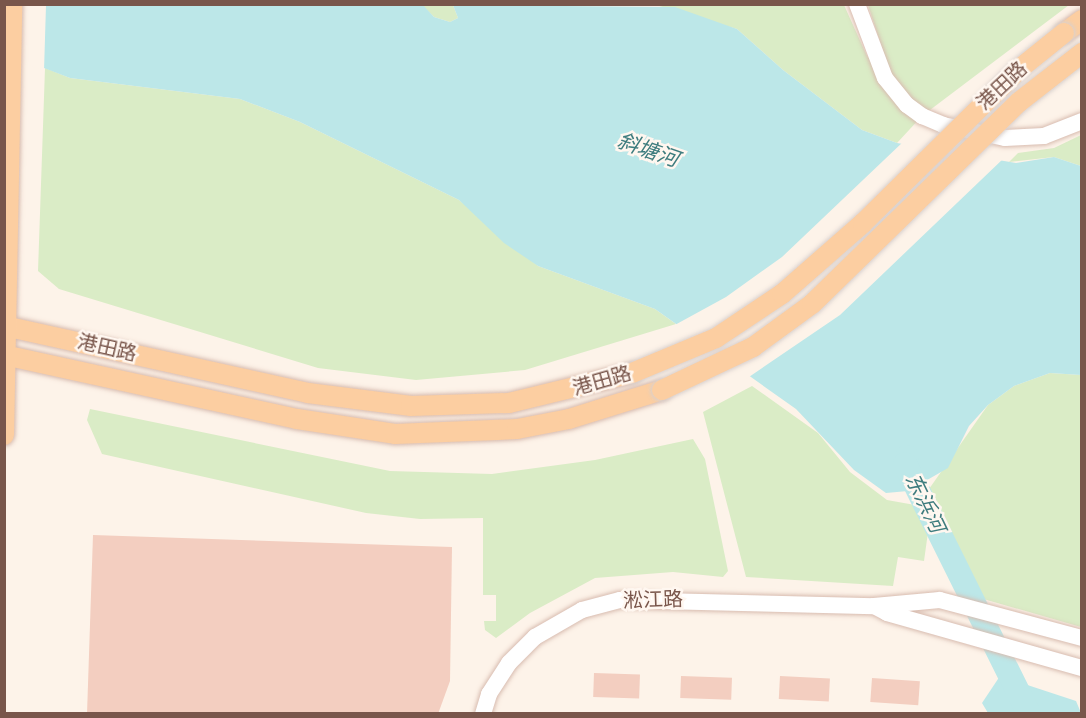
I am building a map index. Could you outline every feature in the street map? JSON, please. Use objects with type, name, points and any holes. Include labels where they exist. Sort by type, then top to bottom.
[{"type":"main road","points":[[4,435],[12,4]]},
{"type":"main road","name":"港田路","points":[[5,326],[308,393],[411,406],[509,403],[632,373],[716,338],[782,294],[863,223],[1018,70],[1082,20]]},
{"type":"main road","name":"港田路","points":[[5,355],[297,419],[395,434],[517,429],[569,419],[662,390],[753,347],[812,304],[1019,102],[1082,53]]},
{"type":"street","points":[[857,4],[885,78],[907,105],[922,116],[944,125],[1005,138],[1044,136],[1082,121]]},
{"type":"street","name":"淞江路","points":[[483,714],[489,694],[509,663],[536,637],[565,618],[599,604],[646,598],[874,606],[922,599],[956,603],[994,612],[1082,638]]},
{"type":"street","name":"淞江路","points":[[874,606],[887,613],[972,635],[1082,668]]},
{"type":"street","points":[[1019,650],[1034,624]]},
{"type":"green space","points":[[422,5],[453,5],[458,18],[450,22],[434,17]]},
{"type":"green space","points":[[656,5],[844,5],[867,56],[912,105],[893,81],[868,5],[1069,5],[922,116],[897,143],[862,130],[783,70],[737,29]]},
{"type":"green space","points":[[45,68],[70,78],[240,99],[300,122],[459,200],[538,266],[655,309],[676,324],[525,370],[416,380],[318,368],[59,289],[38,271]]},
{"type":"green space","points":[[1081,135],[1081,166],[1054,157],[1009,162],[1018,153],[1054,148]]},
{"type":"green space","points":[[1050,373],[1081,375],[1081,627],[980,598],[929,489],[988,405],[1014,386]]},
{"type":"green space","points":[[752,386],[818,433],[850,472],[887,500],[915,505],[929,525],[924,561],[898,557],[893,586],[746,577],[703,412]]},
{"type":"green space","points":[[90,409],[390,471],[492,474],[595,460],[693,439],[705,459],[728,571],[723,577],[673,572],[595,578],[530,613],[496,638],[485,630],[484,621],[496,621],[496,595],[483,595],[483,518],[420,519],[366,513],[102,454],[87,420]]},
{"type":"water","name":"斜塘河","points":[[422,4],[434,17],[450,22],[458,18],[453,5],[675,7],[737,29],[783,70],[862,130],[897,143],[1016,163],[1054,157],[1081,166],[1081,375],[1050,373],[1014,386],[988,405],[969,426],[948,468],[908,491],[886,493],[854,470],[796,409],[655,309],[538,266],[504,243],[459,200],[300,122],[240,99],[70,78],[5,53],[4,5]]},
{"type":"water","points":[[1000,676],[1076,701],[1081,713],[988,713],[982,703]]},
{"type":"pier","points":[[5,5],[46,5],[44,71],[4,56]]},
{"type":"pier","points":[[904,141],[1004,158],[840,315],[746,379],[673,326],[726,297],[782,257]]},
{"type":"building","points":[[93,535],[452,547],[450,681],[438,714],[87,714]]},
{"type":"building","points":[[594,673],[640,675],[639,699],[593,697]]},
{"type":"building","points":[[681,676],[732,678],[731,700],[680,698]]},
{"type":"building","points":[[780,676],[830,679],[829,702],[779,699]]},
{"type":"building","points":[[872,678],[920,681],[918,705],[870,702]]},
{"type":"waterway","name":"东浜河","points":[[907,457],[905,464],[1029,714]]}]
